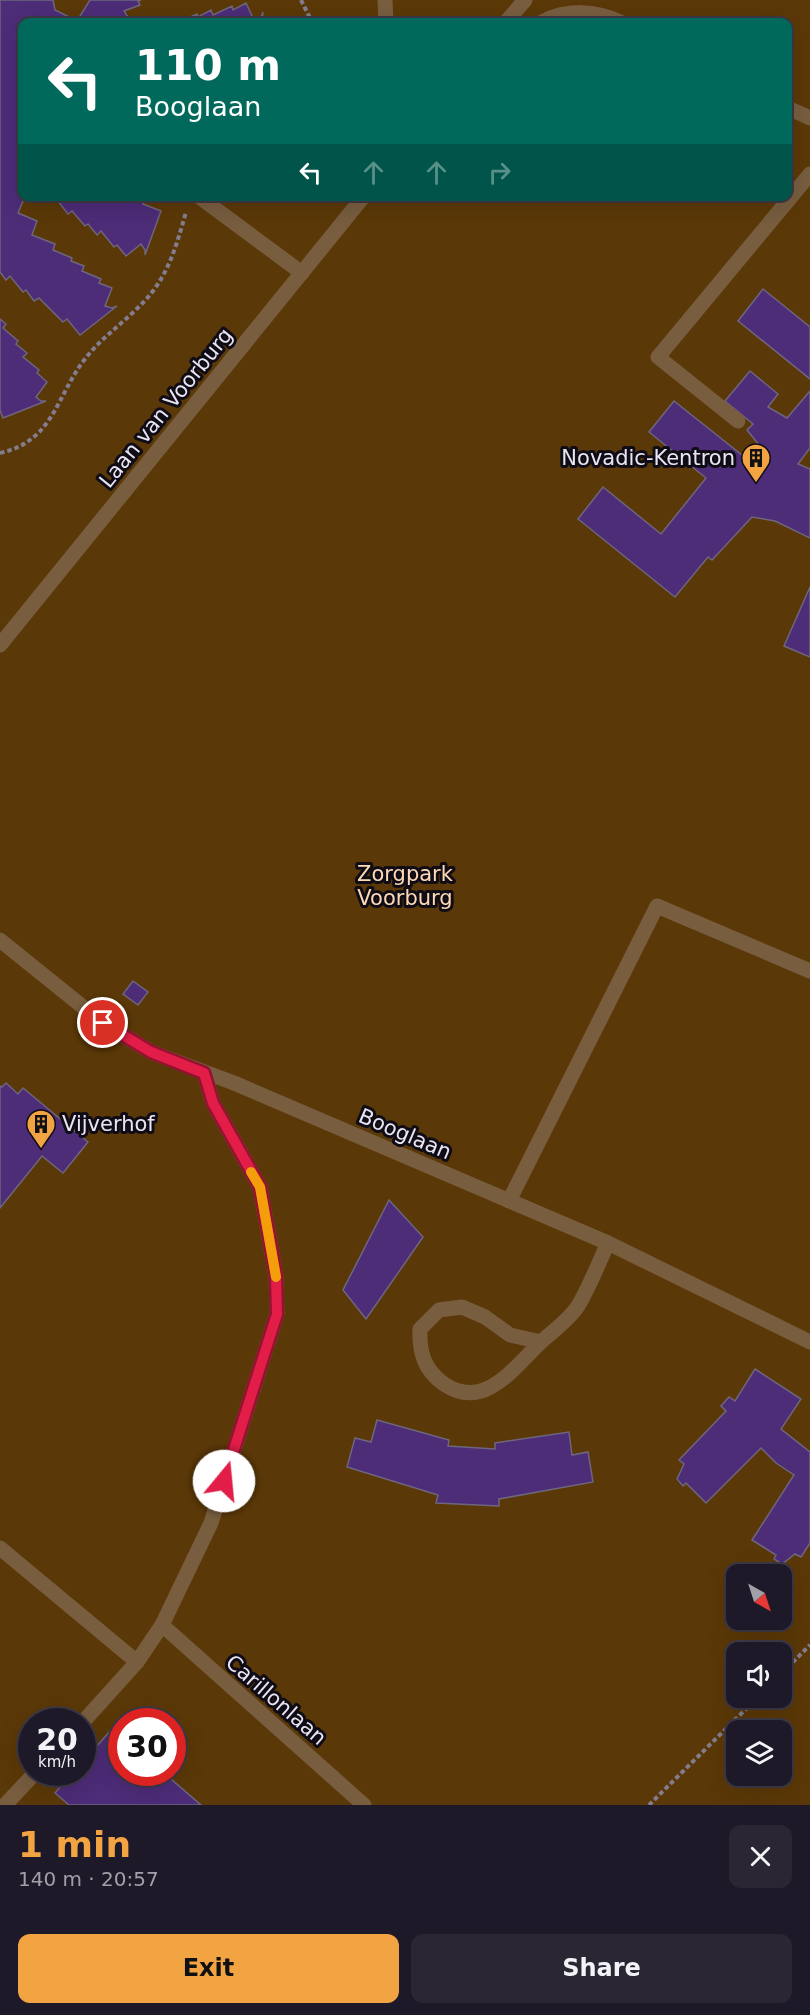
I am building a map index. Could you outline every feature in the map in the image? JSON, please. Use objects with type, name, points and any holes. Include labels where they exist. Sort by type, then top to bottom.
[{"type":"street","points":[[385,0],[386,18]]},
{"type":"street","points":[[509,18],[525,0]]},
{"type":"street","points":[[549,18],[576,13],[603,14],[612,18]]},
{"type":"street","points":[[792,110],[810,118]]},
{"type":"street","points":[[792,196],[810,174]]},
{"type":"street","points":[[193,201],[302,273]]},
{"type":"street","name":"Laan van Voorburg","points":[[0,645],[360,201]]},
{"type":"street","points":[[738,422],[658,357],[788,201]]},
{"type":"street","points":[[509,1201],[657,906],[810,971]]},
{"type":"street","name":"Booglaan","points":[[0,940],[103,1023],[151,1052],[234,1083],[608,1243],[810,1342]]},
{"type":"street","points":[[96,1708],[137,1662],[162,1624],[211,1523],[277,1314],[276,1276],[260,1187],[213,1103],[204,1073]]},
{"type":"street","points":[[540,1342],[510,1335],[485,1317],[462,1308],[439,1310],[420,1329],[419,1349],[429,1372],[456,1392],[468,1394],[498,1382],[518,1368],[540,1342],[577,1307],[608,1243]]},
{"type":"street","points":[[0,1548],[137,1662]]},
{"type":"street","name":"Carillonlaan","points":[[162,1624],[363,1805]]},
{"type":"street","points":[[5,1805],[23,1786]]},
{"type":"path","points":[[301,0],[310,18]]},
{"type":"path","points":[[0,453],[33,440],[60,405],[86,357],[152,292],[173,255],[193,201]]},
{"type":"path","points":[[792,1663],[810,1645]]},
{"type":"path","points":[[649,1805],[747,1708]]},
{"type":"green space","name":"Zorgpark Voorburg","points":[[0,0],[810,0],[810,1805],[0,1805]]},
{"type":"building","points":[[0,0],[53,0],[55,10],[71,18],[18,18],[18,201],[23,201],[18,213],[37,221],[32,235],[55,244],[53,250],[72,258],[71,261],[84,266],[82,271],[101,279],[99,283],[112,288],[105,306],[112,308],[117,306],[80,335],[67,319],[63,322],[39,298],[34,301],[26,290],[23,292],[10,276],[6,280],[0,272]]},
{"type":"building","points":[[90,0],[141,0],[138,1],[140,5],[124,11],[128,18],[79,18]]},
{"type":"building","points":[[246,3],[253,18],[188,18],[197,14],[198,17],[211,10],[213,15],[232,6],[233,10]]},
{"type":"building","points":[[58,201],[144,201],[143,204],[161,211],[145,255],[141,244],[126,256],[117,245],[114,247],[101,231],[97,235],[88,224],[85,226],[72,211],[68,214]]},
{"type":"building","points":[[763,289],[810,327],[810,379],[738,321]]},
{"type":"building","points":[[0,319],[6,324],[3,328],[18,341],[16,344],[27,353],[23,357],[39,370],[37,373],[47,382],[36,397],[41,401],[46,401],[3,418],[0,410]]},
{"type":"building","name":"Novadic-Kentron","points":[[750,371],[778,394],[768,407],[787,418],[810,391],[810,448],[798,464],[810,469],[810,538],[775,521],[752,517],[712,560],[708,557],[675,597],[578,519],[603,487],[661,534],[706,478],[649,432],[674,401],[752,463],[763,450],[747,430],[753,424],[725,401]]},
{"type":"building","points":[[810,587],[810,657],[784,646]]},
{"type":"building","points":[[133,981],[148,992],[138,1005],[123,994]]},
{"type":"building","name":"Vijverhof","points":[[6,1083],[18,1094],[23,1088],[88,1142],[63,1173],[42,1156],[0,1208],[0,1086]]},
{"type":"building","points":[[389,1200],[423,1237],[366,1319],[343,1290]]},
{"type":"building","points":[[755,1369],[801,1399],[781,1429],[810,1452],[810,1543],[801,1557],[795,1554],[782,1564],[774,1559],[776,1555],[752,1540],[794,1475],[776,1463],[761,1448],[706,1503],[686,1483],[683,1486],[677,1479],[684,1464],[679,1460],[726,1411],[721,1406],[729,1397],[735,1401]]},
{"type":"building","points":[[377,1420],[449,1440],[448,1446],[495,1449],[495,1443],[569,1432],[572,1455],[588,1452],[593,1482],[499,1499],[499,1506],[436,1503],[438,1495],[347,1467],[355,1438],[371,1442]]},
{"type":"building","points":[[108,1733],[108,1786],[179,1786],[201,1805],[69,1805],[55,1793],[61,1786],[96,1786],[96,1747]]},
{"type":"slow traffic","points":[[251,1172],[260,1187],[276,1277]]},
{"type":"place","name":"Novadic-Kentron","points":[[756,484]]},
{"type":"place","name":"Vijverhof","points":[[41,1150]]},
{"type":"route","points":[[103,1023],[151,1052],[204,1073],[213,1103],[260,1187],[276,1276],[277,1314],[224,1481]]}]
